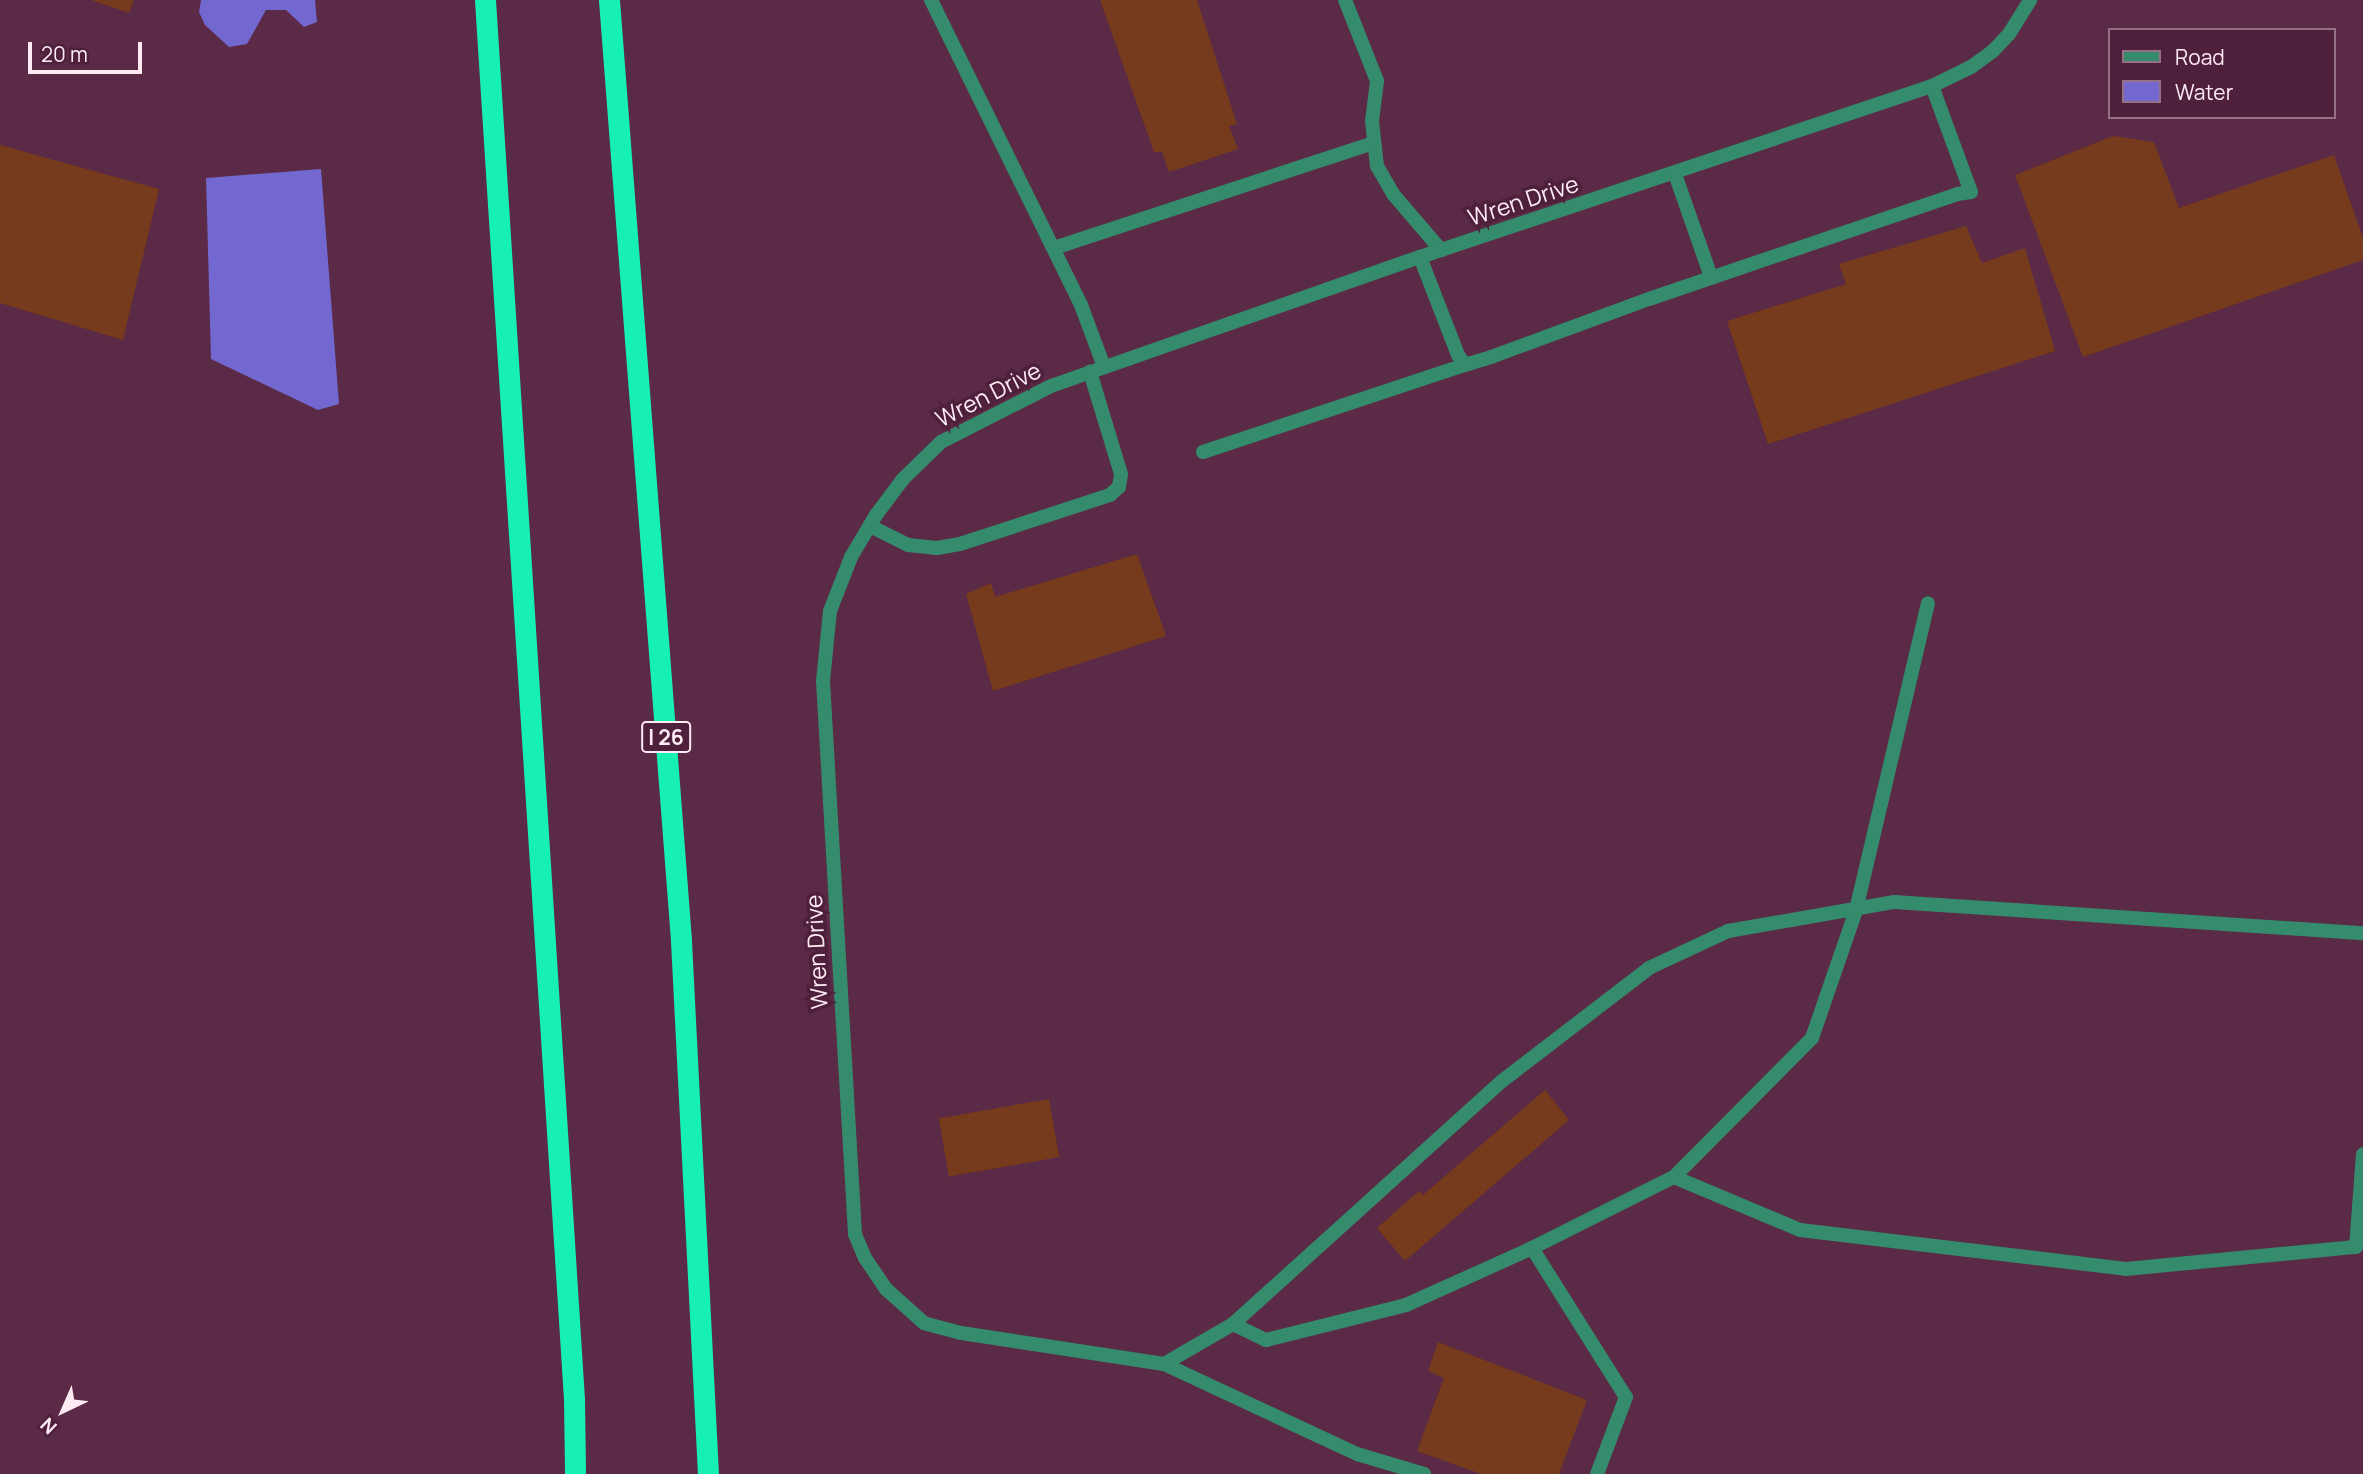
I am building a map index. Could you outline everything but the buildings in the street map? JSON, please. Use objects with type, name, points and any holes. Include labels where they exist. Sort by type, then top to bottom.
[{"type":"highway","points":[[485,0],[571,1344],[575,1474]]},
{"type":"highway","name":"I 26","points":[[609,0],[681,941],[708,1474]]},
{"type":"street","points":[[931,0],[1081,305],[1104,367]]},
{"type":"street","points":[[1345,0],[1377,81],[1373,143],[1377,166],[1393,194],[1441,250]]},
{"type":"street","name":"Wren Drive","points":[[1424,1474],[1357,1454],[1164,1364],[961,1333],[924,1323],[886,1289],[865,1258],[855,1234],[822,681],[830,611],[851,557],[903,479],[941,442],[990,414],[1051,386],[1104,367],[1420,257],[1932,86],[1970,67],[1993,51],[2016,23],[2030,0]]},
{"type":"street","points":[[1203,452],[1465,365],[1711,277],[1971,192],[1932,86]]},
{"type":"street","points":[[1054,248],[1373,143]]},
{"type":"street","points":[[1675,174],[1711,277]]},
{"type":"street","points":[[1420,257],[1453,345],[1465,365]]},
{"type":"street","points":[[870,526],[908,545],[937,548],[960,544],[1110,495],[1119,487],[1121,474],[1090,372]]},
{"type":"street","points":[[1233,1324],[1266,1339],[1406,1305],[1532,1248],[1674,1177],[1812,1038],[1856,910],[1928,603]]},
{"type":"street","points":[[1164,1364],[1233,1324],[1502,1081],[1649,968],[1728,931],[1894,902],[2363,933]]},
{"type":"street","points":[[1674,1177],[1800,1230],[2126,1269],[2356,1247],[2363,1154]]},
{"type":"street","points":[[1532,1248],[1626,1396],[1597,1474]]},
{"type":"water","points":[[201,0],[315,0],[317,22],[304,27],[286,10],[266,10],[247,44],[229,47],[205,25],[199,12]]},
{"type":"water","points":[[321,169],[339,404],[318,410],[211,359],[206,178]]}]
